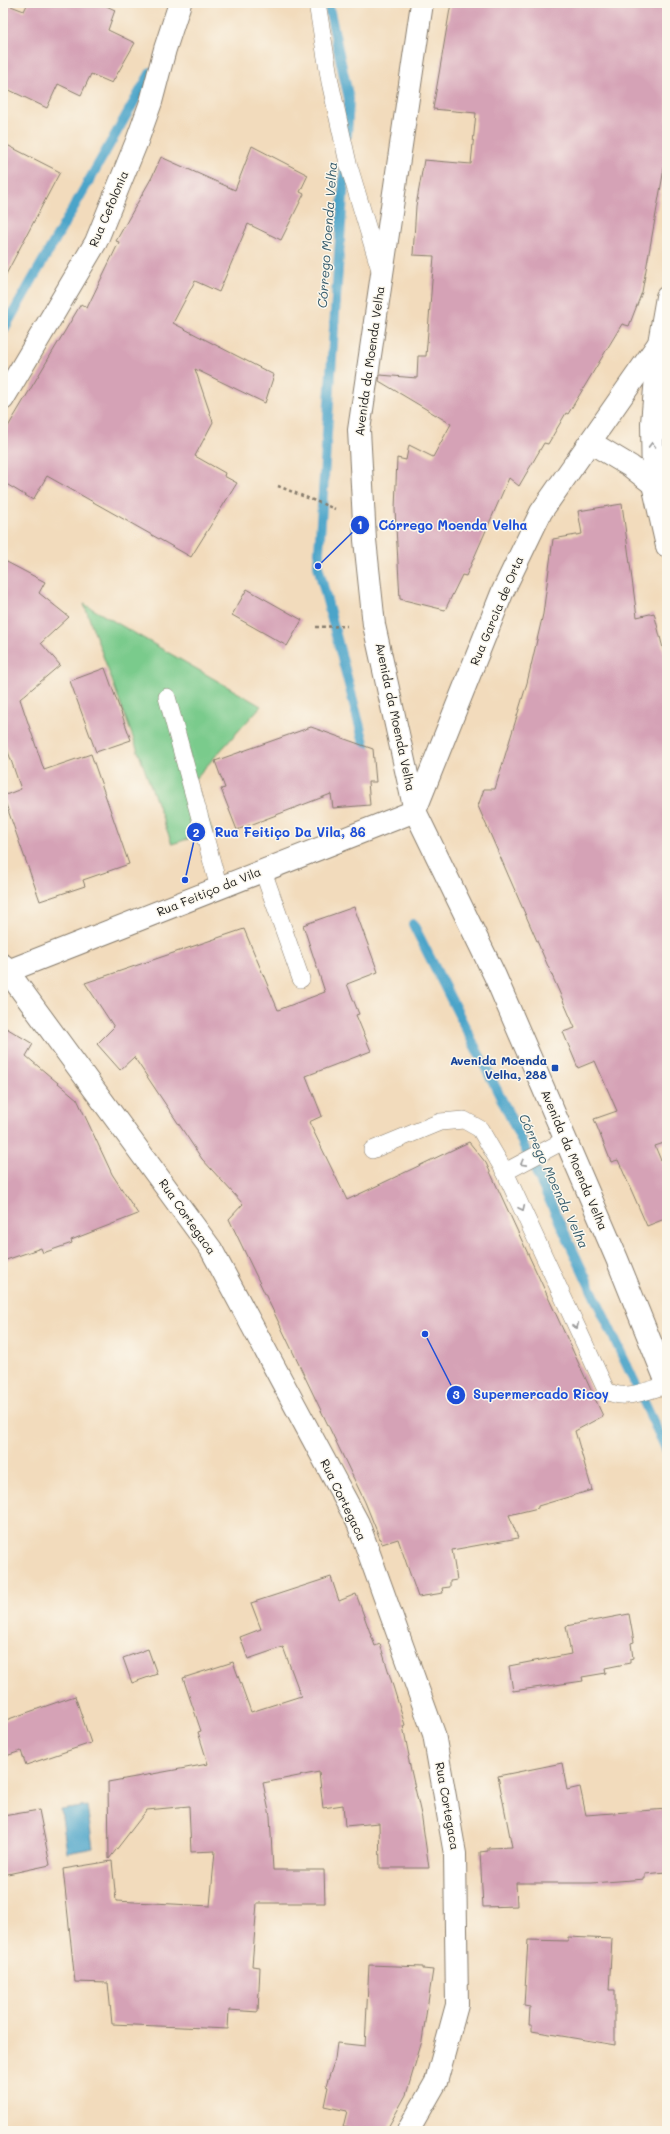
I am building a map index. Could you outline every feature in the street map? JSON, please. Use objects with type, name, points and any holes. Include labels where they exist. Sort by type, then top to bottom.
[{"type":"street","name":"Rua Cefolonia","points":[[3,399],[96,242],[140,135],[180,3]]},
{"type":"street","name":"Avenida da Moenda Velha","points":[[422,3],[359,430],[363,520],[374,625],[415,811],[495,976],[566,1140],[667,1384]]},
{"type":"street","name":"Rua Garcia de Orta","points":[[415,811],[502,593],[541,512],[658,343],[667,297]]},
{"type":"street","points":[[658,343],[652,423],[653,484],[667,546]]},
{"type":"street","points":[[590,442],[630,466],[653,484]]},
{"type":"street","name":"Rua Feitiço da Vila","points":[[5,969],[219,888],[415,811]]},
{"type":"street","name":"Rua Cortegaca","points":[[5,969],[211,1249],[358,1523],[434,1734],[455,1854],[457,2005],[436,2082],[408,2131]]},
{"type":"lane","points":[[317,3],[330,82],[348,163],[382,276]]},
{"type":"lane","points":[[167,697],[219,888]]},
{"type":"lane","points":[[263,871],[301,979]]},
{"type":"lane","points":[[372,1150],[440,1122],[464,1120],[480,1129],[505,1172],[606,1390],[612,1395],[622,1396],[667,1384]]},
{"type":"lane","points":[[505,1172],[566,1140]]},
{"type":"path","points":[[278,486],[343,512]]},
{"type":"path","points":[[316,627],[354,626]]},
{"type":"green space","points":[[84,604],[261,706],[193,781],[213,833],[192,840],[191,838],[172,844]]},
{"type":"water","points":[[87,1806],[93,1848],[67,1853],[61,1810]]},
{"type":"building","points":[[3,3],[24,11],[28,3],[100,3],[115,10],[108,30],[135,43],[112,83],[91,74],[81,95],[58,84],[47,108],[3,87]]},
{"type":"building","points":[[451,3],[667,3],[667,152],[642,292],[629,326],[622,324],[568,414],[566,413],[548,444],[544,443],[519,486],[509,478],[466,576],[462,575],[445,610],[400,599],[395,509],[397,458],[406,460],[409,445],[433,457],[451,424],[379,381],[380,375],[417,378],[418,356],[426,356],[434,256],[413,255],[416,206],[424,160],[471,164],[476,113],[433,109]]},
{"type":"building","points":[[3,143],[60,172],[3,280]]},
{"type":"building","points":[[252,146],[308,175],[300,192],[304,194],[281,240],[248,224],[219,292],[195,281],[173,323],[274,375],[265,403],[195,369],[213,422],[195,456],[225,473],[224,476],[237,483],[191,557],[47,476],[33,500],[3,482],[3,435],[81,304],[87,308],[119,242],[116,241],[152,177],[161,157],[235,190]]},
{"type":"building","points":[[622,504],[637,617],[654,613],[667,664],[667,1142],[655,1146],[667,1175],[667,1218],[647,1226],[618,1160],[611,1162],[594,1119],[617,1111],[595,1061],[578,1068],[563,1032],[575,1028],[478,806],[484,789],[495,789],[527,683],[543,614],[553,539],[582,534],[578,511]]},
{"type":"building","points":[[3,560],[45,582],[39,593],[69,617],[41,643],[60,665],[20,699],[44,770],[91,754],[129,864],[83,880],[85,886],[40,901],[3,796],[21,789],[3,737]]},
{"type":"building","points":[[247,589],[302,620],[287,646],[232,615]]},
{"type":"building","points":[[105,668],[131,740],[96,752],[70,681]]},
{"type":"building","points":[[311,727],[373,749],[376,782],[368,782],[370,805],[333,808],[331,794],[237,830],[221,789],[225,788],[215,761]]},
{"type":"building","points":[[354,907],[378,972],[347,984],[359,1014],[356,1015],[371,1051],[306,1076],[322,1116],[309,1122],[347,1200],[469,1142],[486,1163],[603,1416],[575,1431],[592,1490],[538,1506],[538,1508],[509,1515],[518,1538],[452,1550],[457,1580],[450,1581],[450,1587],[442,1588],[443,1593],[418,1597],[398,1539],[382,1544],[365,1502],[229,1219],[243,1204],[202,1159],[134,1057],[120,1070],[97,1044],[114,1027],[85,983],[244,929],[278,1010],[325,992],[303,925]]},
{"type":"building","points":[[3,1026],[33,1044],[26,1056],[77,1099],[112,1174],[138,1214],[71,1240],[72,1243],[43,1253],[41,1248],[3,1261]]},
{"type":"building","points":[[331,1577],[339,1601],[356,1594],[375,1646],[380,1644],[405,1725],[403,1726],[408,1757],[422,1819],[429,1868],[380,1868],[379,1823],[345,1826],[343,1805],[323,1808],[319,1772],[263,1783],[270,1816],[273,1870],[324,1870],[325,1903],[257,1903],[252,1966],[260,1967],[258,2012],[229,2010],[228,2029],[112,2024],[108,1983],[75,1982],[63,1869],[112,1861],[116,1901],[210,1906],[215,1851],[191,1852],[189,1806],[147,1810],[109,1859],[108,1782],[208,1764],[198,1732],[201,1731],[183,1678],[233,1662],[251,1712],[301,1696],[283,1647],[248,1659],[240,1637],[261,1629],[251,1603]]},
{"type":"building","points":[[629,1614],[634,1642],[631,1643],[633,1658],[630,1659],[630,1663],[605,1668],[606,1673],[582,1677],[583,1681],[513,1691],[509,1666],[571,1654],[566,1626]]},
{"type":"building","points":[[148,1649],[157,1674],[132,1683],[123,1658]]},
{"type":"building","points":[[75,1696],[91,1743],[26,1765],[21,1751],[3,1757],[3,1721]]},
{"type":"building","points":[[562,1763],[567,1790],[580,1787],[586,1815],[667,1809],[667,1872],[645,1874],[645,1879],[592,1883],[516,1883],[517,1906],[483,1907],[480,1852],[488,1851],[488,1848],[512,1847],[498,1776]]},
{"type":"building","points":[[39,1810],[50,1865],[3,1875],[3,1816]]},
{"type":"building","points":[[568,1937],[612,1939],[609,1990],[615,1990],[615,2045],[532,2031],[532,2025],[529,2025],[530,2007],[524,2006],[528,1940],[568,1941]]},
{"type":"building","points":[[369,1965],[423,1967],[423,1969],[433,1970],[422,2041],[406,2095],[386,2131],[368,2131],[343,2127],[347,2111],[324,2106],[328,2087],[326,2086],[335,2059],[337,2043],[365,2046]]},
{"type":"waterway","name":"Córrego Moenda Velha","points":[[328,3],[349,99],[347,135]]},
{"type":"waterway","name":"Córrego Moenda Velha","points":[[3,331],[151,72]]},
{"type":"waterway","name":"Córrego Moenda Velha","points":[[345,165],[318,566],[368,758]]},
{"type":"waterway","name":"Córrego Moenda Velha","points":[[413,924],[507,1110],[667,1451]]},
{"type":"place","name":"Córrego Moenda Velha","points":[[318,566]]},
{"type":"place","name":"Rua Feitiço Da Vila, 86","points":[[185,880]]},
{"type":"place","name":"Avenida Moenda Velha, 288","points":[[555,1068]]},
{"type":"place","name":"Supermercado Ricoy","points":[[425,1334]]}]
